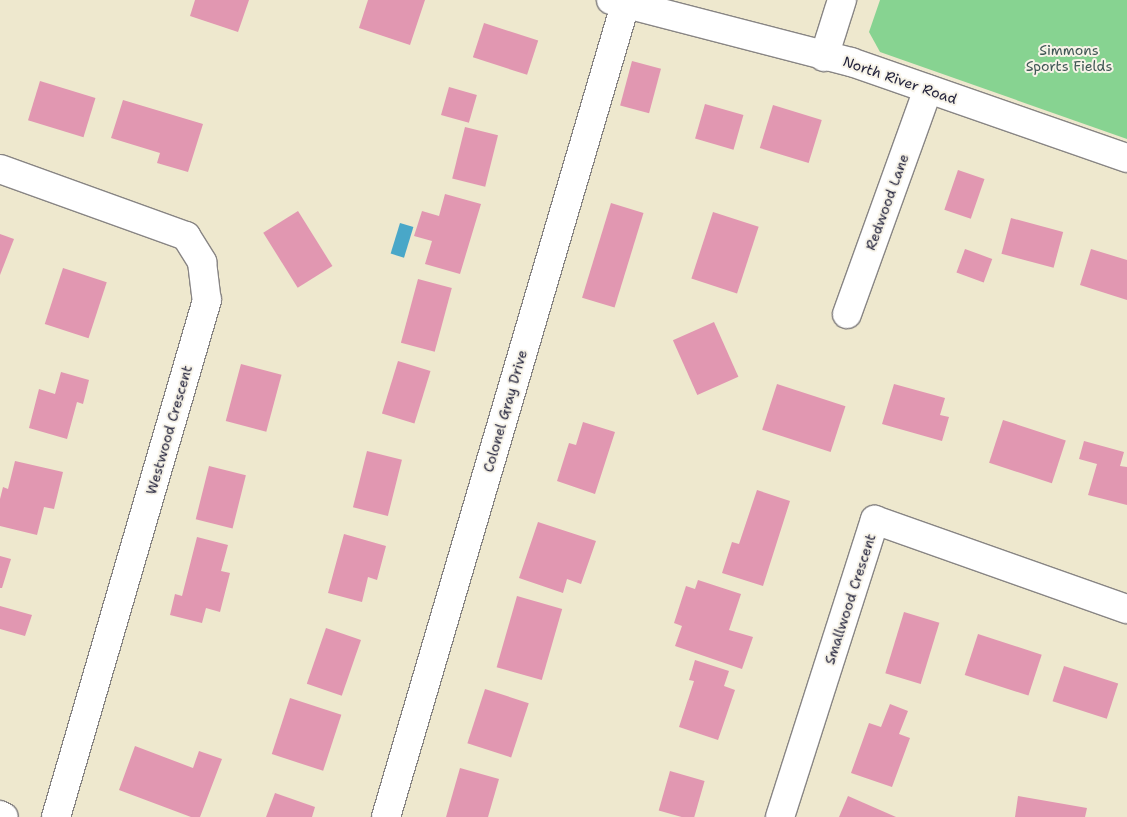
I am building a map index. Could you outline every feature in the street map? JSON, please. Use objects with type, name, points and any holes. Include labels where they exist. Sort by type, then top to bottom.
[{"type":"street","points":[[824,57],[842,0]]},
{"type":"street","name":"North River Road","points":[[618,3],[824,57],[851,62],[1127,158]]},
{"type":"street","name":"Colonel Gray Drive","points":[[386,817],[618,3]]},
{"type":"street","name":"Redwood Lane","points":[[847,314],[928,89]]},
{"type":"street","name":"Westwood Crescent","points":[[0,169],[186,236],[202,262],[208,300],[56,817]]},
{"type":"street","name":"Smallwood Crescent","points":[[780,817],[875,520],[1127,609]]},
{"type":"street","points":[[0,815],[4,817]]},
{"type":"green space","name":"Simmons Sports Fields","points":[[880,0],[1127,0],[1127,139],[880,52],[869,32]]},
{"type":"water","points":[[400,223],[413,227],[404,258],[391,254]]},
{"type":"building","points":[[195,0],[249,0],[238,32],[190,16]]},
{"type":"building","points":[[368,0],[425,0],[410,45],[359,28]]},
{"type":"building","points":[[484,23],[538,41],[527,75],[473,57]]},
{"type":"building","points":[[632,61],[661,69],[649,113],[620,105]]},
{"type":"building","points":[[40,81],[95,98],[83,137],[28,120]]},
{"type":"building","points":[[449,87],[477,95],[469,123],[441,115]]},
{"type":"building","points":[[123,100],[203,124],[188,172],[157,163],[160,153],[111,138]]},
{"type":"building","points":[[705,104],[743,115],[734,150],[695,139]]},
{"type":"building","points":[[773,105],[822,120],[809,163],[760,148]]},
{"type":"building","points":[[465,127],[498,135],[485,187],[452,178]]},
{"type":"building","points":[[958,170],[984,179],[971,219],[944,210]]},
{"type":"building","points":[[445,194],[481,204],[460,274],[425,264],[432,241],[414,236],[422,211],[439,216]]},
{"type":"building","points":[[611,203],[644,213],[615,308],[582,298]]},
{"type":"building","points":[[298,211],[332,266],[298,288],[263,233]]},
{"type":"building","points":[[713,212],[759,227],[737,293],[691,279]]},
{"type":"building","points":[[1011,218],[1063,232],[1054,268],[1001,254]]},
{"type":"building","points":[[0,234],[14,239],[0,275]]},
{"type":"building","points":[[965,249],[992,259],[984,282],[956,272]]},
{"type":"building","points":[[1091,249],[1127,260],[1127,300],[1080,285]]},
{"type":"building","points":[[63,268],[107,282],[89,338],[45,324]]},
{"type":"building","points":[[418,279],[452,288],[435,352],[401,343]]},
{"type":"building","points":[[714,322],[738,377],[697,395],[673,340]]},
{"type":"building","points":[[398,361],[431,371],[414,424],[382,414]]},
{"type":"building","points":[[241,364],[282,375],[266,432],[226,421]]},
{"type":"building","points":[[61,372],[89,380],[83,404],[77,402],[67,439],[29,428],[39,389],[55,394]]},
{"type":"building","points":[[777,384],[845,406],[831,452],[762,430]]},
{"type":"building","points":[[894,384],[945,398],[940,415],[949,417],[942,441],[882,424]]},
{"type":"building","points":[[1003,420],[1066,440],[1052,483],[989,463]]},
{"type":"building","points":[[583,422],[615,432],[595,494],[557,481],[569,443],[576,445]]},
{"type":"building","points":[[1084,441],[1124,452],[1120,466],[1127,467],[1127,505],[1088,495],[1097,464],[1079,459]]},
{"type":"building","points":[[367,451],[402,460],[388,516],[353,507]]},
{"type":"building","points":[[15,461],[63,472],[54,509],[44,507],[37,535],[0,526],[0,499],[3,487],[8,489]]},
{"type":"building","points":[[209,466],[246,475],[233,529],[196,519]]},
{"type":"building","points":[[757,490],[790,501],[763,586],[722,573],[732,542],[739,544]]},
{"type":"building","points":[[538,522],[596,541],[581,584],[567,579],[563,593],[519,578]]},
{"type":"building","points":[[344,534],[386,546],[377,580],[368,577],[362,602],[328,593]]},
{"type":"building","points":[[197,537],[228,545],[221,571],[230,573],[220,612],[206,608],[202,623],[170,615],[175,594],[182,596]]},
{"type":"building","points":[[0,556],[11,559],[2,588],[0,588]]},
{"type":"building","points":[[698,580],[741,594],[729,630],[753,637],[742,669],[675,646],[682,626],[674,623],[686,586],[695,589]]},
{"type":"building","points":[[517,596],[562,609],[542,680],[497,667]]},
{"type":"building","points":[[0,606],[32,615],[25,636],[0,629]]},
{"type":"building","points":[[904,612],[939,623],[921,684],[885,673]]},
{"type":"building","points":[[326,628],[361,640],[342,696],[307,684]]},
{"type":"building","points":[[978,634],[1042,655],[1028,696],[965,675]]},
{"type":"building","points":[[695,660],[729,671],[724,686],[735,690],[718,740],[679,727],[694,681],[689,680]]},
{"type":"building","points":[[1064,666],[1118,684],[1107,719],[1053,701]]},
{"type":"building","points":[[485,689],[529,703],[511,757],[467,743]]},
{"type":"building","points":[[290,698],[341,715],[323,771],[272,754]]},
{"type":"building","points":[[890,704],[908,711],[899,734],[910,738],[892,787],[851,773],[869,723],[881,727]]},
{"type":"building","points":[[135,746],[193,768],[199,751],[222,759],[200,817],[191,817],[119,790]]},
{"type":"building","points":[[460,768],[499,779],[488,817],[446,817]]},
{"type":"building","points":[[670,771],[705,781],[694,817],[682,817],[659,810]]},
{"type":"building","points":[[275,793],[315,807],[312,817],[266,817]]},
{"type":"building","points":[[848,796],[896,817],[839,817]]},
{"type":"building","points":[[1018,796],[1087,808],[1085,817],[1015,817]]}]
